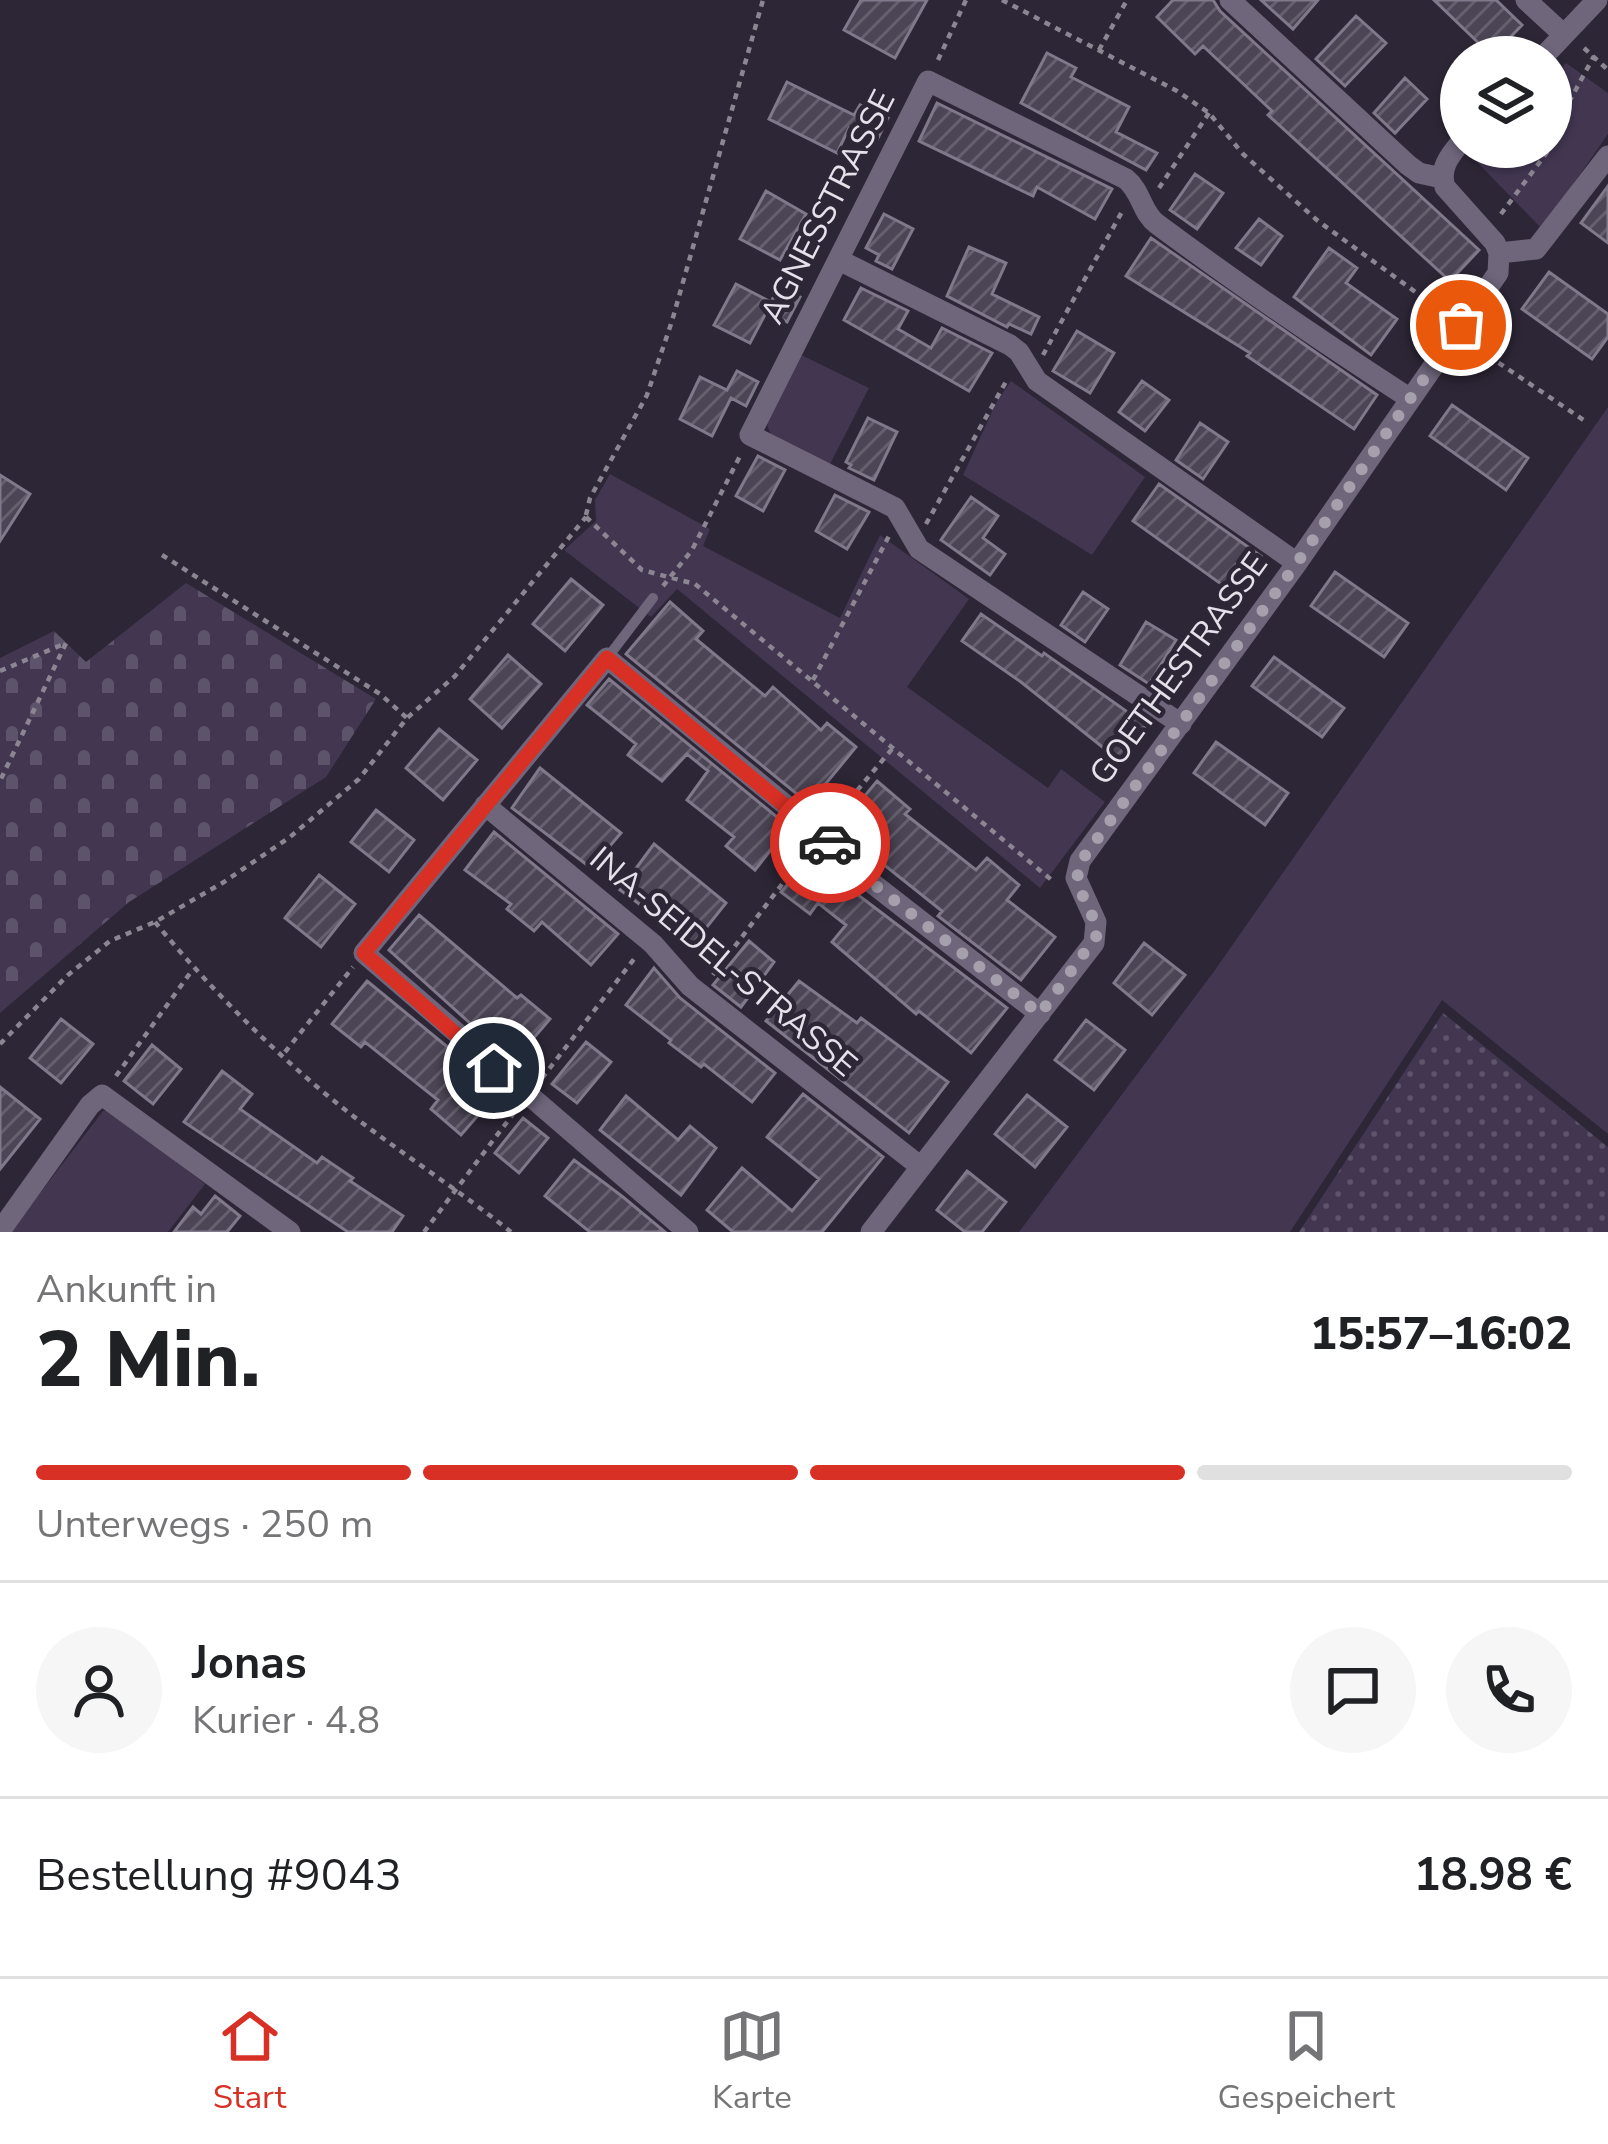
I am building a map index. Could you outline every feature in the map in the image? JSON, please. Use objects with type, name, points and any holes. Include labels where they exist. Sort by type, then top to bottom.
[{"type":"street","points":[[1230,0],[1408,165],[1442,178]]},
{"type":"street","points":[[1526,0],[1564,35],[1597,0]]},
{"type":"street","name":"AGNESSTRASSE","points":[[750,435],[928,81],[1126,179],[1150,220],[1409,398]]},
{"type":"street","points":[[1445,168],[1445,187],[1486,230],[1499,254],[1536,249],[1608,156]]},
{"type":"street","name":"GOETHESTRASSE","points":[[1079,892],[1079,864],[1297,563],[1498,273],[1499,254]]},
{"type":"street","points":[[839,260],[1010,345],[1037,381],[1297,563]]},
{"type":"street","points":[[750,435],[895,508],[919,549],[1181,724]]},
{"type":"street","points":[[688,1232],[364,953],[607,658],[821,834],[854,869],[1040,1014]]},
{"type":"street","name":"INA-SEIDEL-STRASSE","points":[[484,805],[653,944],[699,993],[921,1167]]},
{"type":"street","points":[[871,1232],[1097,935],[1093,913],[1079,892]]},
{"type":"street","points":[[0,1231],[102,1095],[290,1232]]},
{"type":"lane","points":[[607,658],[653,598]]},
{"type":"path","points":[[0,1043],[68,975],[110,941],[155,922],[224,882],[318,816],[359,779],[407,718],[455,676],[586,517],[590,498],[646,395],[672,321],[763,0]]},
{"type":"path","points":[[928,81],[966,0]]},
{"type":"path","points":[[1003,0],[1177,91],[1209,113],[1243,154],[1318,220],[1461,325]]},
{"type":"path","points":[[1099,50],[1127,0]]},
{"type":"path","points":[[1572,97],[1594,56],[1608,70]]},
{"type":"path","points":[[812,681],[886,541],[932,518],[1008,378],[1047,353],[1120,211],[1163,186],[1209,113]]},
{"type":"path","points":[[1486,230],[1515,201],[1537,168]]},
{"type":"path","points":[[1442,354],[1487,355],[1588,423]]},
{"type":"path","points":[[672,575],[692,550],[750,435]]},
{"type":"path","points":[[586,517],[630,562],[657,576],[672,575],[695,584],[1051,880],[1079,892]]},
{"type":"path","points":[[162,555],[380,694],[407,718]]},
{"type":"path","points":[[0,671],[66,643],[0,781]]},
{"type":"path","points":[[699,993],[892,749]]},
{"type":"path","points":[[155,922],[194,969],[366,1126],[455,1186],[511,1232]]},
{"type":"path","points":[[284,1054],[364,953]]},
{"type":"path","points":[[102,1095],[194,969]]},
{"type":"green space","points":[[1572,67],[1608,93],[1608,134],[1542,229],[1483,168],[1572,168]]},
{"type":"green space","points":[[799,354],[869,388],[828,468],[771,435],[766,422]]},
{"type":"green space","points":[[1011,381],[1145,477],[1092,555],[963,475]]},
{"type":"green space","points":[[1608,407],[1608,1134],[1442,1000],[1290,1232],[1019,1232],[1215,970]]},
{"type":"green space","points":[[610,474],[710,529],[703,546],[840,618],[880,535],[969,599],[907,687],[1048,788],[1061,769],[1105,802],[1040,888],[677,589],[651,617],[564,550],[596,521],[595,500]]},
{"type":"green space","points":[[186,583],[376,699],[326,777],[129,902],[0,1013],[0,658],[54,631],[86,662]]},
{"type":"green space","points":[[1443,1013],[1608,1147],[1608,1232],[1299,1232]]},
{"type":"green space","points":[[103,1111],[111,1111],[205,1184],[168,1232],[10,1232]]},
{"type":"building","points":[[861,0],[927,0],[895,58],[844,30]]},
{"type":"building","points":[[1173,0],[1213,0],[1479,250],[1450,281],[1268,115],[1272,111],[1203,46],[1195,54],[1157,17]]},
{"type":"building","points":[[1261,0],[1318,0],[1293,29]]},
{"type":"building","points":[[1434,0],[1496,0],[1522,25],[1511,36],[1471,36]]},
{"type":"building","points":[[1356,16],[1386,43],[1345,86],[1316,59]]},
{"type":"building","points":[[1047,53],[1076,68],[1071,77],[1129,107],[1116,132],[1157,153],[1146,170],[1021,103]]},
{"type":"building","points":[[1405,78],[1427,99],[1395,133],[1374,113]]},
{"type":"building","points":[[787,82],[854,115],[860,105],[888,118],[876,142],[849,128],[837,153],[769,119]]},
{"type":"building","points":[[937,103],[1112,189],[1095,219],[1037,187],[1033,196],[919,141]]},
{"type":"building","points":[[1195,174],[1223,193],[1197,229],[1170,210]]},
{"type":"building","points":[[1608,186],[1608,243],[1581,223]]},
{"type":"building","points":[[766,191],[806,214],[780,260],[740,239]]},
{"type":"building","points":[[884,214],[913,229],[892,269],[876,261],[879,255],[866,248]]},
{"type":"building","points":[[1259,219],[1282,236],[1261,265],[1236,248]]},
{"type":"building","points":[[1151,238],[1377,395],[1354,429],[1247,356],[1250,353],[1126,276]]},
{"type":"building","points":[[969,247],[1006,263],[992,294],[1039,317],[1031,334],[947,296]]},
{"type":"building","points":[[1329,248],[1357,268],[1346,283],[1397,319],[1371,355],[1294,297]]},
{"type":"building","points":[[1549,272],[1608,314],[1608,337],[1592,359],[1522,309]]},
{"type":"building","points":[[736,284],[771,302],[779,287],[800,297],[787,322],[767,311],[750,343],[714,325]]},
{"type":"building","points":[[861,288],[908,311],[898,329],[931,348],[942,328],[992,353],[969,391],[844,320]]},
{"type":"building","points":[[1077,331],[1114,353],[1090,393],[1053,371]]},
{"type":"building","points":[[737,371],[758,382],[746,406],[731,398],[712,436],[680,419],[700,377],[727,390]]},
{"type":"building","points":[[1142,381],[1169,400],[1145,431],[1119,412]]},
{"type":"building","points":[[1452,405],[1528,458],[1506,490],[1430,436]]},
{"type":"building","points":[[868,418],[897,432],[874,480],[846,462]]},
{"type":"building","points":[[1200,423],[1228,442],[1203,479],[1176,460]]},
{"type":"building","points":[[758,456],[785,470],[763,511],[736,496]]},
{"type":"building","points":[[0,475],[30,494],[0,541]]},
{"type":"building","points":[[1159,484],[1261,556],[1235,594],[1133,521]]},
{"type":"building","points":[[835,495],[869,512],[847,549],[816,531]]},
{"type":"building","points":[[971,497],[998,516],[983,538],[1005,554],[990,575],[941,540]]},
{"type":"building","points":[[1335,572],[1408,623],[1384,657],[1311,606]]},
{"type":"building","points":[[571,579],[603,605],[565,651],[533,624]]},
{"type":"building","points":[[1083,592],[1108,609],[1085,642],[1061,625]]},
{"type":"building","points":[[670,602],[703,631],[696,639],[765,696],[773,687],[821,730],[827,723],[856,747],[809,804],[626,654]]},
{"type":"building","points":[[981,614],[1146,725],[1120,761],[962,641]]},
{"type":"building","points":[[1146,622],[1176,640],[1149,684],[1120,665]]},
{"type":"building","points":[[508,655],[541,684],[502,728],[470,699]]},
{"type":"building","points":[[1274,657],[1344,708],[1322,737],[1252,686]]},
{"type":"building","points":[[609,679],[789,827],[755,870],[726,846],[734,837],[687,800],[708,771],[687,754],[662,781],[628,755],[636,744],[587,705]]},
{"type":"building","points":[[439,729],[477,760],[443,800],[406,768]]},
{"type":"building","points":[[1216,742],[1288,793],[1265,825],[1194,773]]},
{"type":"building","points":[[540,768],[621,833],[591,868],[512,808]]},
{"type":"building","points":[[877,781],[910,809],[905,814],[976,870],[987,858],[1019,885],[1007,900],[1055,937],[1021,980],[938,916],[942,911],[838,828]]},
{"type":"building","points":[[376,810],[414,840],[389,872],[351,842]]},
{"type":"building","points":[[494,832],[618,934],[591,965],[542,922],[534,931],[507,909],[511,904],[465,870]]},
{"type":"building","points":[[654,844],[726,903],[690,948],[668,925],[620,890]]},
{"type":"building","points":[[816,863],[1007,1008],[971,1053],[919,1011],[916,1014],[832,942],[846,925],[818,903],[810,914],[781,892],[798,872],[805,878]]},
{"type":"building","points":[[319,875],[355,904],[321,947],[285,918]]},
{"type":"building","points":[[419,915],[517,998],[521,995],[550,1019],[513,1062],[389,950]]},
{"type":"building","points":[[749,941],[774,962],[741,1007],[713,985]]},
{"type":"building","points":[[1144,943],[1185,975],[1152,1015],[1114,983]]},
{"type":"building","points":[[654,968],[680,998],[775,1073],[752,1102],[669,1043],[626,1005]]},
{"type":"building","points":[[367,981],[500,1090],[461,1135],[431,1109],[438,1100],[365,1042],[361,1047],[332,1024]]},
{"type":"building","points":[[799,981],[857,1023],[861,1018],[948,1082],[909,1133],[766,1021]]},
{"type":"building","points":[[61,1019],[93,1044],[61,1083],[30,1058]]},
{"type":"building","points":[[1086,1020],[1125,1050],[1094,1090],[1055,1060]]},
{"type":"building","points":[[586,1042],[611,1062],[577,1103],[552,1084]]},
{"type":"building","points":[[152,1045],[181,1069],[153,1104],[124,1081]]},
{"type":"building","points":[[222,1071],[252,1094],[240,1109],[317,1163],[322,1157],[403,1216],[392,1232],[348,1232],[184,1122]]},
{"type":"building","points":[[0,1087],[40,1119],[0,1169]]},
{"type":"building","points":[[803,1094],[883,1157],[822,1232],[733,1232],[707,1210],[742,1168],[792,1211],[819,1179],[767,1137]]},
{"type":"building","points":[[1027,1095],[1067,1127],[1035,1167],[995,1134]]},
{"type":"building","points":[[626,1096],[678,1140],[690,1126],[716,1148],[681,1195],[600,1130]]},
{"type":"building","points":[[523,1118],[548,1138],[519,1173],[495,1153]]},
{"type":"building","points":[[574,1160],[665,1232],[590,1232],[545,1196]]},
{"type":"building","points":[[967,1171],[1006,1202],[982,1232],[965,1232],[937,1210]]},
{"type":"building","points":[[215,1196],[240,1216],[227,1232],[174,1232],[193,1207],[201,1214]]},
{"type":"way so far","points":[[830,843],[854,869],[1040,1014],[1097,935],[1093,913],[1079,892],[1079,864],[1297,563],[1461,325]]},
{"type":"route","points":[[494,1068],[364,953],[607,658],[830,843]]}]
